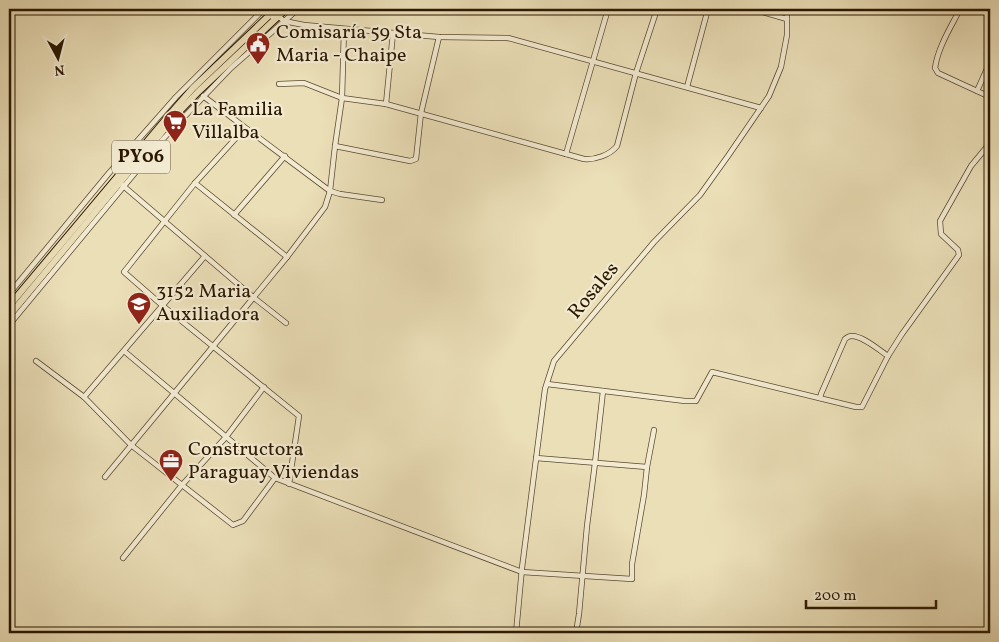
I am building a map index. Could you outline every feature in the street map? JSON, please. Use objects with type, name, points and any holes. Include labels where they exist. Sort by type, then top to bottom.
[{"type":"highway","name":"PY06","points":[[9,316],[195,90],[276,9]]},
{"type":"highway","name":"PY06","points":[[195,90],[286,9]]},
{"type":"highway","name":"PY06","points":[[9,306],[119,183]]},
{"type":"street","points":[[9,325],[119,183],[163,138],[195,90],[264,9]]},
{"type":"street","points":[[270,24],[274,15],[281,9]]},
{"type":"street","points":[[9,294],[109,173],[176,96],[195,90],[231,68],[298,9]]},
{"type":"street","points":[[566,154],[608,9]]},
{"type":"street","points":[[279,84],[304,83],[342,98],[386,104],[422,113],[588,160],[613,150],[617,146],[636,74],[657,9]]},
{"type":"street","points":[[687,87],[708,9]]},
{"type":"street","points":[[752,9],[787,19]]},
{"type":"street","name":"Rosales","points":[[516,632],[536,458],[547,384],[554,361],[654,242],[700,195],[761,108],[781,68],[786,35],[787,9]]},
{"type":"street","points":[[960,9],[942,46],[935,68],[938,73],[990,97]]},
{"type":"street","points":[[278,16],[284,21],[304,25],[344,29],[439,37],[508,38],[761,108]]},
{"type":"street","points":[[105,476],[287,257],[325,207],[330,191],[342,98],[344,29]]},
{"type":"street","points":[[386,104],[393,33]]},
{"type":"street","points":[[335,146],[413,161],[417,156],[422,113],[439,37]]},
{"type":"street","points":[[977,91],[990,62]]},
{"type":"street","points":[[195,90],[330,191],[382,200]]},
{"type":"street","points":[[245,128],[195,184],[124,272],[299,416],[289,484]]},
{"type":"street","points":[[547,384],[696,401],[712,372],[862,407],[888,356],[902,334],[960,255],[958,250],[941,234],[940,221],[971,166],[990,143]]},
{"type":"street","points":[[234,215],[285,156]]},
{"type":"street","points":[[119,183],[286,324]]},
{"type":"street","points":[[195,184],[287,257]]},
{"type":"street","points":[[84,397],[205,256]]},
{"type":"street","points":[[820,398],[847,337],[858,338],[888,356]]},
{"type":"street","points":[[124,351],[275,478],[522,572],[632,579],[632,564],[654,430]]},
{"type":"street","points":[[36,361],[84,397],[131,445],[233,525],[243,521],[275,478]]},
{"type":"street","points":[[123,558],[182,485],[226,437],[264,387]]},
{"type":"street","points":[[576,633],[603,391]]},
{"type":"street","points":[[536,458],[647,467]]},
{"type":"street","points":[[516,632],[543,633]]},
{"type":"place","name":"Comisaría 59 Sta Maria - Chaipe","points":[[258,65]]},
{"type":"place","name":"La Familia Villalba","points":[[175,143]]},
{"type":"place","name":"3152 Maria Auxiliadora","points":[[139,325]]},
{"type":"place","name":"Constructora Paraguay Viviendas","points":[[171,482]]}]
